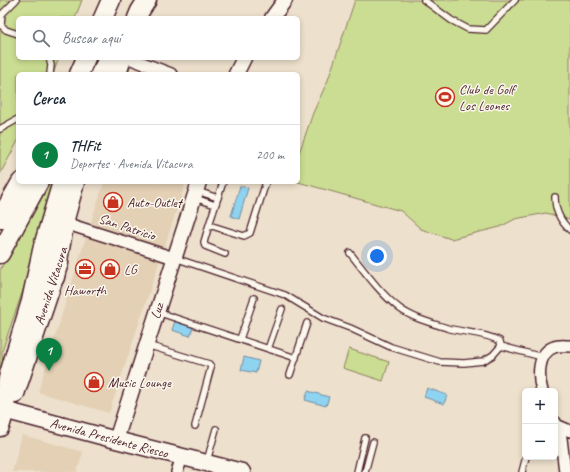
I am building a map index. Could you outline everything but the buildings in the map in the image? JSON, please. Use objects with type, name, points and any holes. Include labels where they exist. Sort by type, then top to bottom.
[{"type":"highway","points":[[54,277],[65,215],[73,184]]},
{"type":"main road","points":[[103,16],[112,0]]},
{"type":"main road","points":[[115,16],[120,0]]},
{"type":"main road","points":[[79,72],[85,60]]},
{"type":"main road","points":[[96,72],[100,60]]},
{"type":"main road","points":[[101,72],[108,60]]},
{"type":"main road","points":[[118,72],[121,60]]},
{"type":"main road","points":[[0,219],[20,184]]},
{"type":"main road","points":[[0,254],[39,184]]},
{"type":"main road","name":"Avenida Vitacura","points":[[2,416],[9,374],[32,295],[43,246],[61,184]]},
{"type":"main road","name":"Avenida Vitacura","points":[[2,416],[17,391],[83,184]]},
{"type":"main road","name":"Avenida Presidente Riesco","points":[[2,416],[116,440],[242,472]]},
{"type":"street","points":[[273,16],[285,0]]},
{"type":"street","points":[[134,60],[167,72]]},
{"type":"street","points":[[237,72],[243,60]]},
{"type":"street","name":"Luz","points":[[116,440],[196,190]]},
{"type":"street","name":"San Patricio","points":[[71,225],[174,258]]},
{"type":"street","points":[[542,388],[540,366],[542,357],[556,346],[570,346]]},
{"type":"street","points":[[556,424],[561,438],[565,472]]},
{"type":"street","points":[[558,424],[570,431]]},
{"type":"street","points":[[177,472],[182,457]]},
{"type":"lane","points":[[16,0],[2,14],[1,25],[6,30],[16,33]]},
{"type":"lane","points":[[424,0],[450,20],[468,29],[486,30],[515,0]]},
{"type":"lane","points":[[50,60],[50,72]]},
{"type":"lane","points":[[0,129],[16,120]]},
{"type":"lane","points":[[222,184],[204,242],[205,246],[225,254]]},
{"type":"lane","points":[[209,225],[244,236],[250,233],[265,184]]},
{"type":"lane","points":[[196,190],[218,198]]},
{"type":"lane","points":[[196,190],[215,205]]},
{"type":"lane","points":[[555,197],[558,215],[561,221],[570,230]]},
{"type":"lane","points":[[350,253],[374,283],[400,308],[418,318],[448,328],[491,336],[500,341],[501,346]]},
{"type":"lane","points":[[174,258],[285,295],[323,318],[392,346],[440,362],[464,363],[483,361],[493,355],[501,346]]},
{"type":"lane","points":[[240,339],[254,298]]},
{"type":"lane","points":[[268,349],[282,309]]},
{"type":"lane","points":[[157,312],[296,358]]},
{"type":"lane","points":[[290,375],[307,323]]},
{"type":"lane","points":[[146,345],[209,364],[212,367],[195,426]]},
{"type":"lane","points":[[501,346],[542,357]]},
{"type":"lane","points":[[206,463],[216,429]]},
{"type":"lane","points":[[357,472],[365,438]]},
{"type":"lane","points":[[365,472],[373,442]]},
{"type":"lane","points":[[522,472],[525,460]]},
{"type":"shaded area","points":[[103,184],[185,184],[109,413],[38,392]]},
{"type":"shaded area","points":[[22,435],[83,452],[77,472],[12,472]]},
{"type":"green space","points":[[0,0],[82,0],[76,16],[16,16],[16,60],[58,60],[54,72],[16,72],[16,145],[0,174]]},
{"type":"green space","name":"Club de Golf Los Leones","points":[[355,0],[570,0],[570,220],[546,213],[515,219],[500,227],[451,239],[421,229],[401,211],[300,183],[300,150],[313,113],[328,80]]},
{"type":"green space","points":[[47,184],[57,184],[48,218],[2,351],[3,364],[0,373],[0,270]]},
{"type":"green space","points":[[349,349],[389,362],[383,381],[343,368]]},
{"type":"water","points":[[240,186],[248,188],[239,219],[231,216]]},
{"type":"water","points":[[175,321],[193,327],[190,336],[172,330]]},
{"type":"water","points":[[244,357],[259,361],[256,373],[241,370]]},
{"type":"water","points":[[427,388],[447,395],[444,404],[424,397]]},
{"type":"water","points":[[308,391],[329,397],[326,406],[305,400]]},
{"type":"place","name":"Club de Golf Los Leones","points":[[445,97]]},
{"type":"place","name":"Auto-Outlet","points":[[113,202]]},
{"type":"place","name":"Haworth","points":[[85,269]]},
{"type":"place","name":"LG","points":[[110,269]]},
{"type":"place","name":"THFit","points":[[49,371]]},
{"type":"place","name":"Music Lounge","points":[[94,382]]}]
